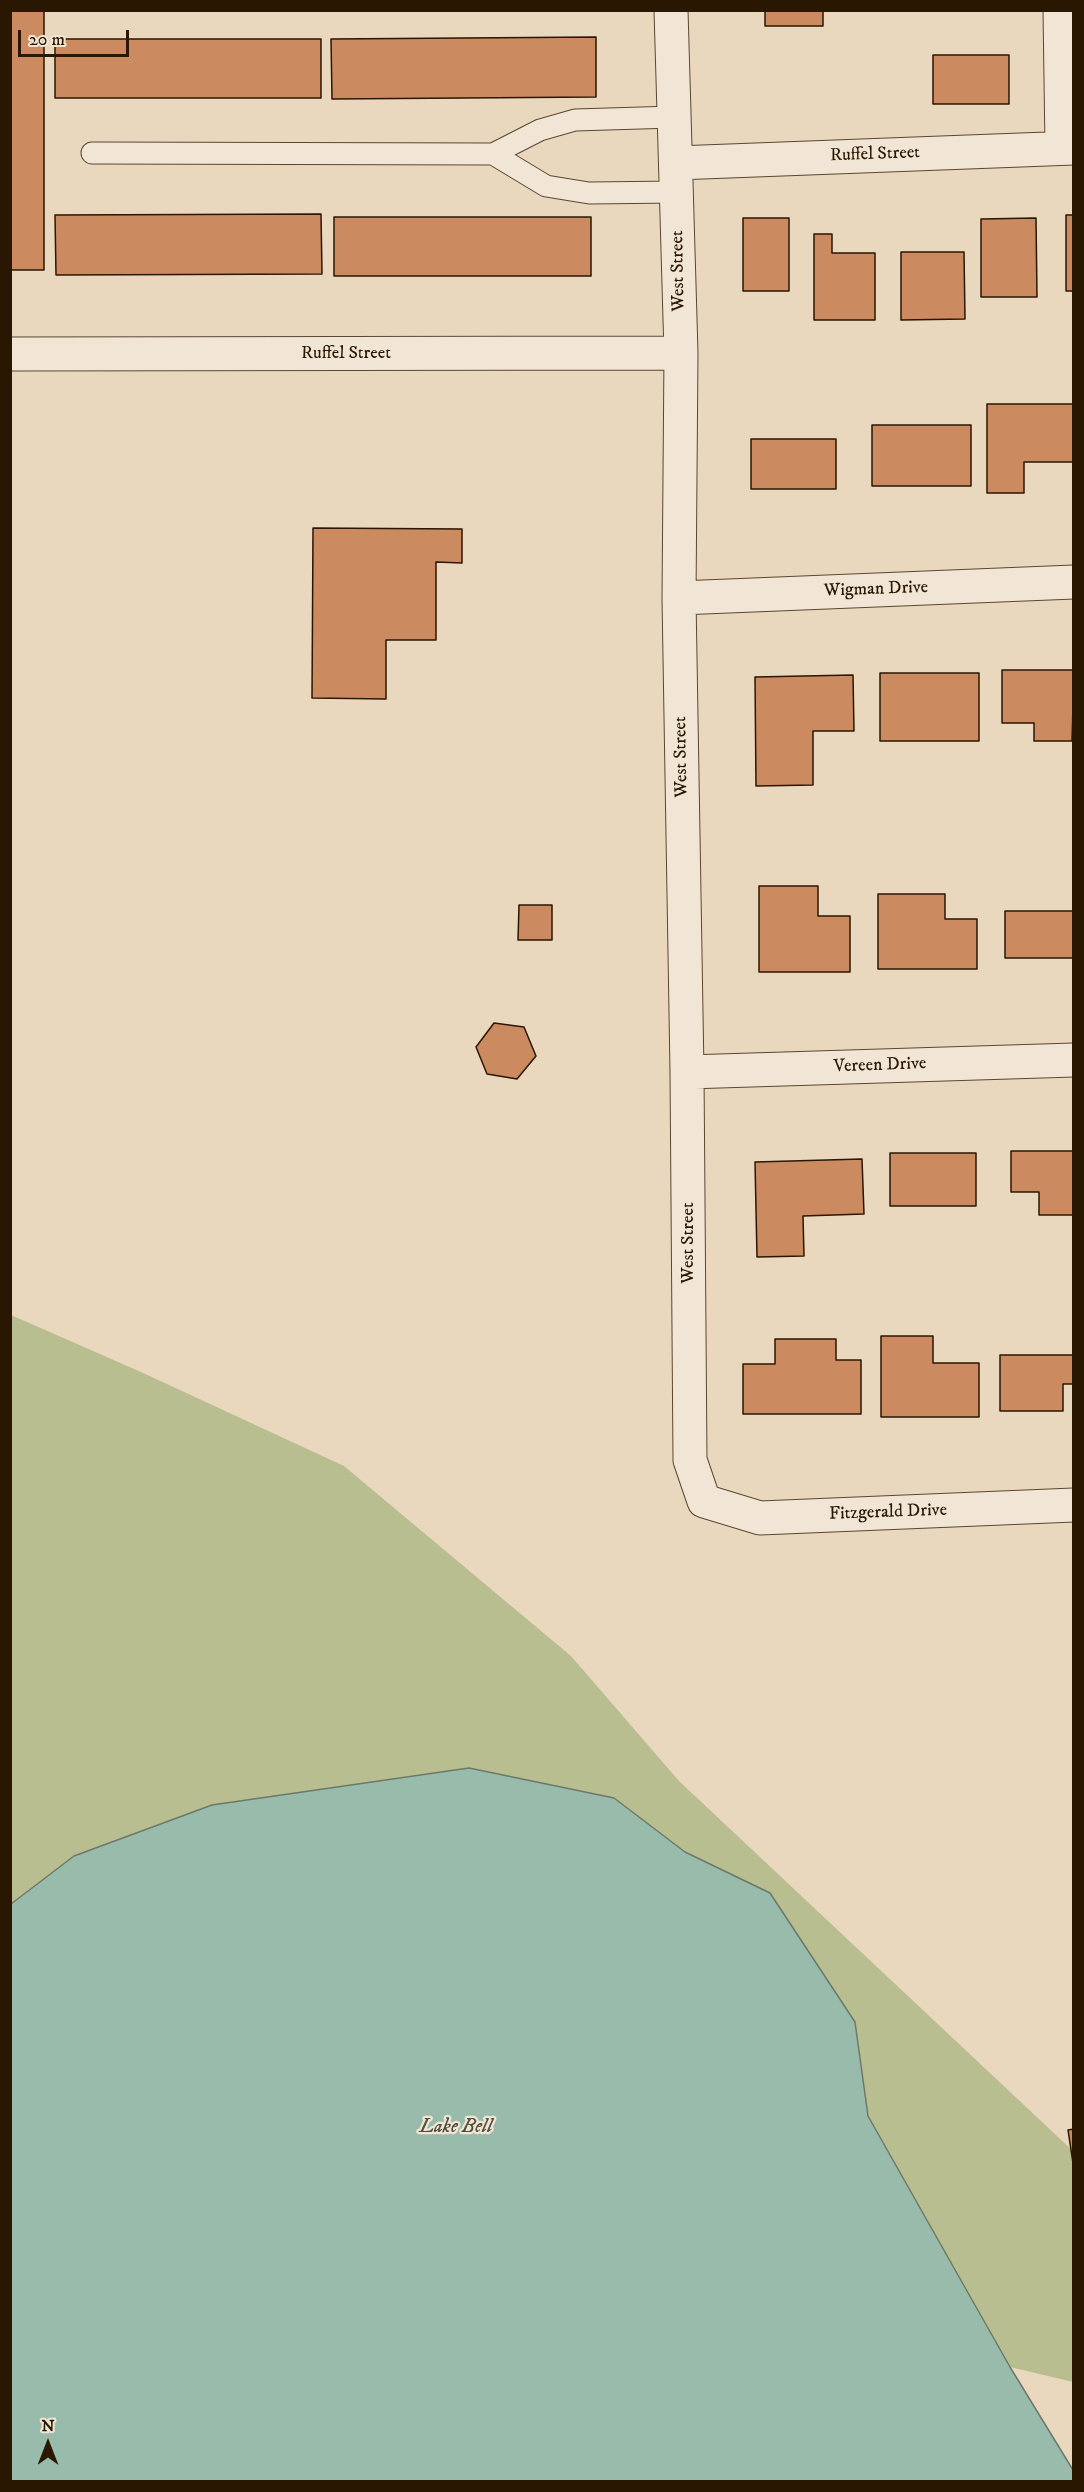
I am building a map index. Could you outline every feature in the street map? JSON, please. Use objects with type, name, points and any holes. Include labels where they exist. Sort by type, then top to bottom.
[{"type":"street","name":"West Street","points":[[671,10],[681,353],[679,598],[687,1072],[690,1460],[704,1501]]},
{"type":"street","points":[[1060,10],[1068,148]]},
{"type":"street","name":"Ruffel Street","points":[[677,178],[1068,148]]},
{"type":"street","name":"Ruffel Street","points":[[10,354],[681,353]]},
{"type":"street","name":"Wigman Drive","points":[[679,598],[1074,582]]},
{"type":"street","name":"Vereen Drive","points":[[687,1072],[1074,1060]]},
{"type":"street","name":"Fitzgerald Drive","points":[[704,1501],[760,1518],[1074,1505]]},
{"type":"lane","points":[[92,153],[493,154],[540,130],[575,120],[675,117]]},
{"type":"lane","points":[[493,154],[546,186],[589,193],[677,178]]},
{"type":"shaded area","points":[[11,1315],[344,1466],[571,1656],[679,1781],[1073,2151],[1073,2382],[1010,2367],[868,2116],[855,2021],[770,1893],[685,1852],[614,1798],[469,1768],[212,1805],[74,1856],[11,1904]]},
{"type":"water","name":"Lake Bell","points":[[469,1768],[614,1798],[685,1852],[770,1893],[855,2022],[868,2116],[1010,2367],[1073,2470],[1073,2481],[11,2481],[11,1904],[74,1856],[212,1805]]},
{"type":"building","points":[[10,10],[44,10],[44,270],[10,270]]},
{"type":"building","points":[[765,10],[823,10],[823,26],[765,26]]},
{"type":"building","points":[[596,37],[596,97],[332,99],[331,39]]},
{"type":"building","points":[[55,39],[321,39],[321,98],[55,98]]},
{"type":"building","points":[[933,55],[1009,55],[1009,104],[933,104]]},
{"type":"building","points":[[321,214],[322,274],[56,275],[55,215]]},
{"type":"building","points":[[1066,215],[1074,215],[1074,291],[1066,291]]},
{"type":"building","points":[[334,217],[591,217],[591,276],[334,276]]},
{"type":"building","points":[[743,218],[789,218],[789,291],[743,291]]},
{"type":"building","points":[[1036,218],[1037,297],[981,297],[981,219]]},
{"type":"building","points":[[814,234],[832,234],[832,253],[875,253],[875,320],[814,320]]},
{"type":"building","points":[[901,252],[964,252],[965,319],[901,320]]},
{"type":"building","points":[[987,404],[1074,404],[1074,462],[1024,462],[1024,493],[987,493]]},
{"type":"building","points":[[872,425],[971,425],[971,486],[872,486]]},
{"type":"building","points":[[751,439],[836,439],[836,489],[751,489]]},
{"type":"building","points":[[313,528],[462,529],[462,563],[436,562],[436,640],[386,640],[386,699],[312,698]]},
{"type":"building","points":[[1002,670],[1074,670],[1072,741],[1034,741],[1034,723],[1002,723]]},
{"type":"building","points":[[880,673],[979,673],[979,741],[880,741]]},
{"type":"building","points":[[853,675],[854,731],[813,731],[813,785],[756,786],[755,677]]},
{"type":"building","points":[[759,886],[818,886],[818,916],[850,916],[850,972],[759,972]]},
{"type":"building","points":[[878,894],[945,894],[945,919],[977,919],[977,969],[878,969]]},
{"type":"building","points":[[519,905],[552,905],[552,940],[518,940]]},
{"type":"building","points":[[1005,911],[1074,911],[1074,958],[1005,958]]},
{"type":"building","points":[[494,1023],[524,1027],[536,1056],[517,1079],[487,1074],[476,1047]]},
{"type":"building","points":[[1011,1151],[1074,1151],[1074,1215],[1039,1215],[1039,1192],[1011,1192]]},
{"type":"building","points":[[890,1153],[976,1153],[976,1206],[890,1206]]},
{"type":"building","points":[[862,1159],[864,1214],[803,1216],[804,1256],[757,1257],[755,1162]]},
{"type":"building","points":[[881,1336],[933,1336],[933,1363],[979,1363],[979,1417],[881,1417]]},
{"type":"building","points":[[775,1339],[836,1339],[836,1360],[861,1360],[861,1414],[743,1414],[743,1364],[775,1364]]},
{"type":"building","points":[[1000,1355],[1074,1355],[1074,1384],[1063,1384],[1063,1411],[1000,1411]]},
{"type":"building","points":[[1074,2129],[1074,2170],[1068,2130]]}]
